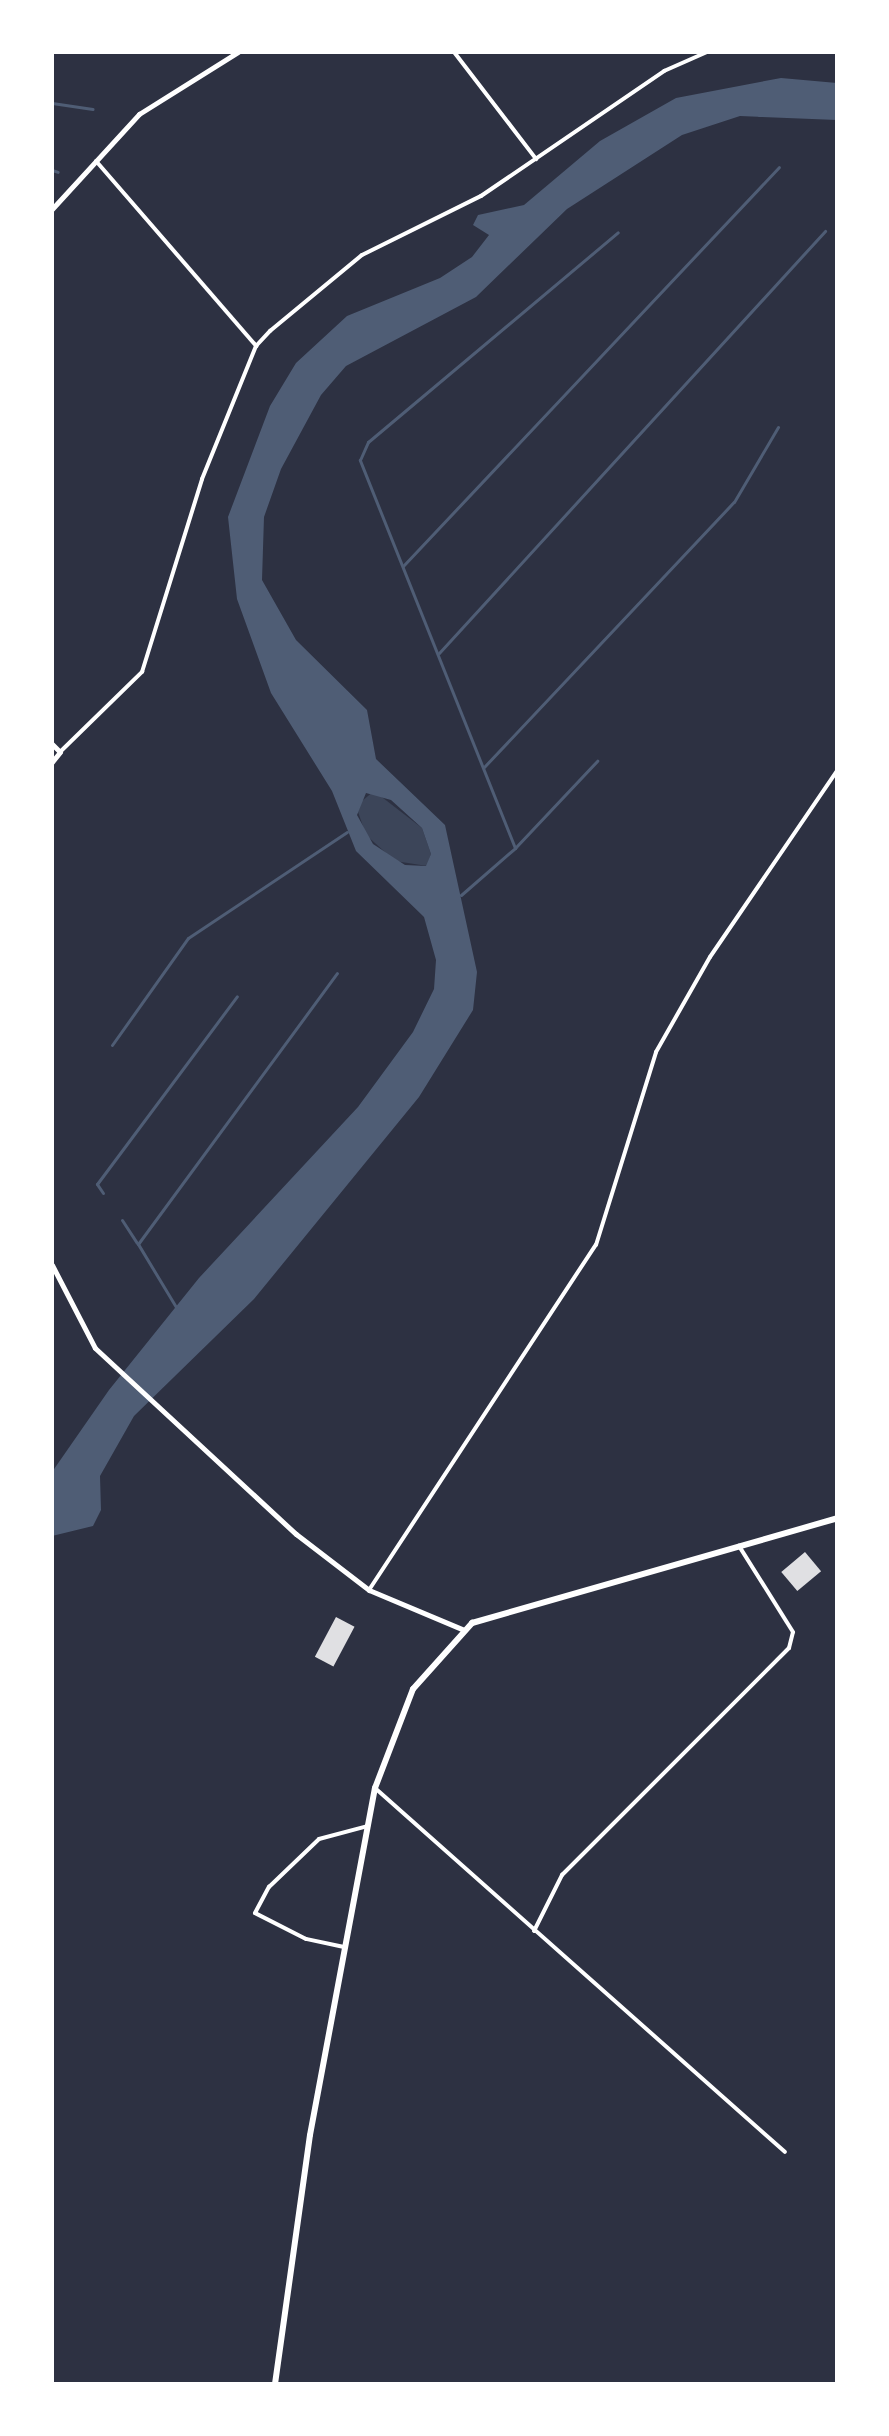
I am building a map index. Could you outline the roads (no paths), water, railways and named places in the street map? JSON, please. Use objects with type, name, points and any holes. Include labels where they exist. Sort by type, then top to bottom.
[{"type":"main road","points":[[275,2384],[327,2041],[375,1788],[404,1706],[462,1629],[837,1518]]},
{"type":"street","points":[[52,209],[139,114],[238,52]]},
{"type":"street","points":[[454,52],[536,159]]},
{"type":"street","points":[[683,52],[686,59]]},
{"type":"street","points":[[52,762],[142,672],[182,533],[256,346],[362,255],[481,196],[686,59],[707,52]]},
{"type":"street","points":[[94,160],[256,346]]},
{"type":"street","points":[[52,744],[60,752]]},
{"type":"street","points":[[369,1590],[596,1245],[638,1092],[656,1052],[710,957],[837,771]]},
{"type":"street","points":[[52,1265],[79,1325],[105,1359],[312,1549],[369,1590],[462,1629]]},
{"type":"street","points":[[533,1932],[562,1875],[789,1648],[793,1632],[739,1546]]},
{"type":"street","points":[[375,1788],[533,1932],[785,2152]]},
{"type":"street","points":[[345,1947],[306,1939],[255,1913],[269,1887],[319,1839],[368,1826]]},
{"type":"waterway","points":[[52,103],[93,109]]},
{"type":"waterway","points":[[403,566],[779,167]]},
{"type":"waterway","points":[[52,170],[58,172]]},
{"type":"waterway","points":[[439,653],[825,231]]},
{"type":"waterway","points":[[461,895],[515,848],[360,460],[368,442],[618,232]]},
{"type":"waterway","points":[[484,767],[734,502],[778,427]]},
{"type":"waterway","points":[[515,848],[597,761]]},
{"type":"waterway","points":[[112,1045],[188,938],[347,832]]},
{"type":"waterway","points":[[176,1307],[138,1244],[337,973]]},
{"type":"waterway","points":[[103,1193],[97,1184],[237,996]]},
{"type":"waterway","points":[[122,1220],[137,1243]]}]
